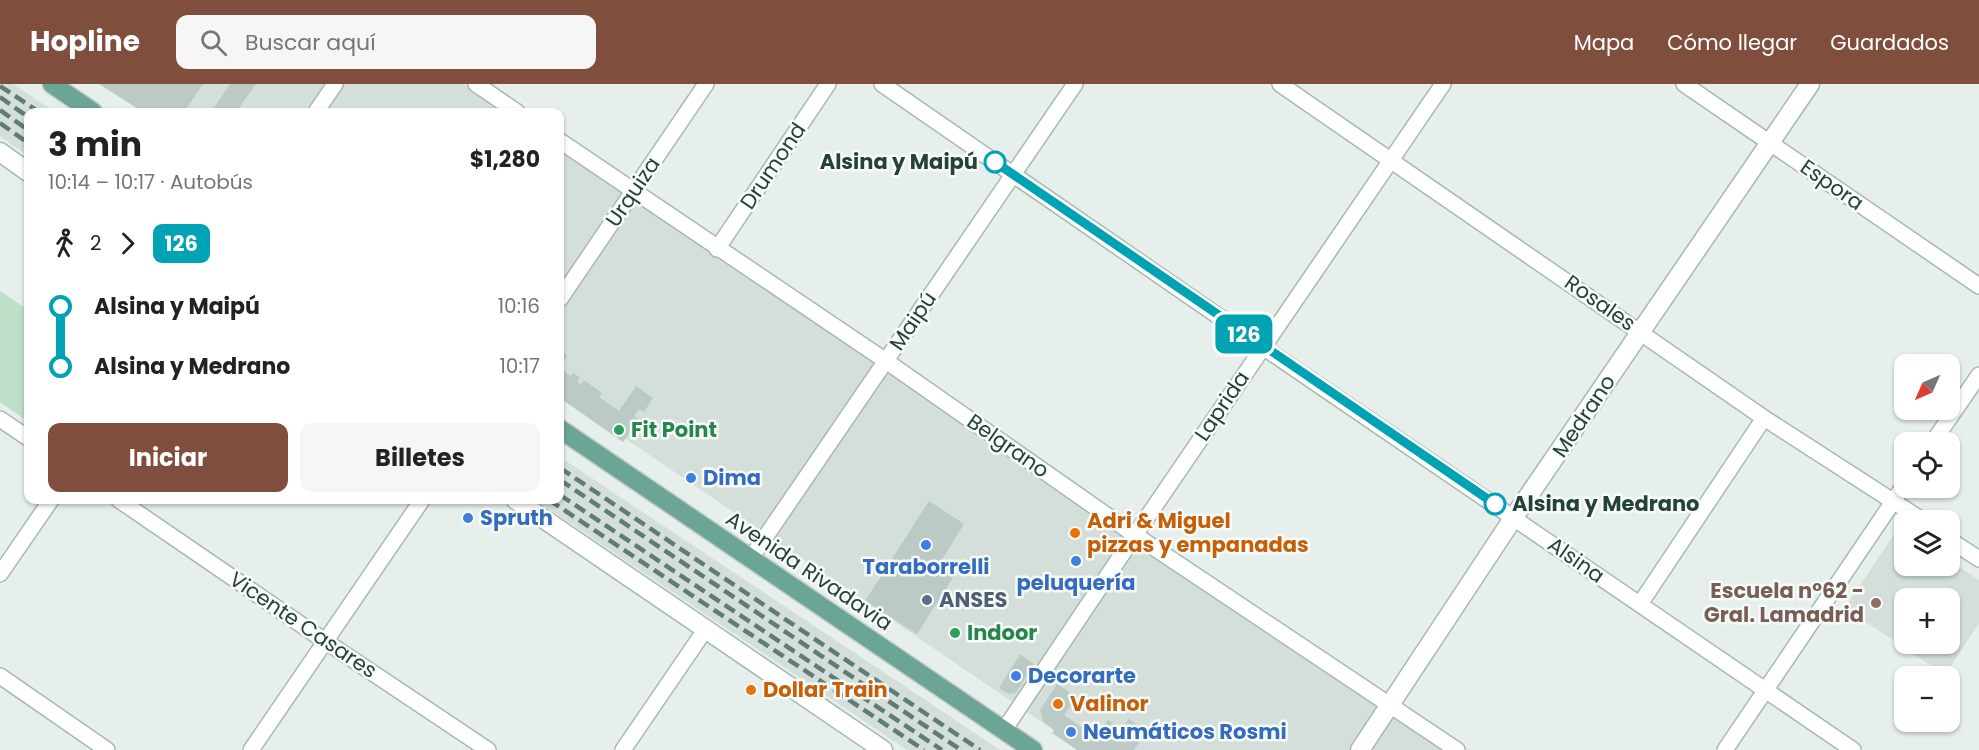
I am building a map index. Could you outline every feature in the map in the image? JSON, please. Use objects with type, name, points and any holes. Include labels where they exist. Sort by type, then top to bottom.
[{"type":"main road","points":[[52,84],[87,108]]},
{"type":"main road","name":"Avenida Rivadavia","points":[[564,432],[1033,750]]},
{"type":"street","points":[[319,108],[335,84]]},
{"type":"street","points":[[476,84],[511,108]]},
{"type":"street","name":"Urquiza","points":[[564,293],[706,84]]},
{"type":"street","name":"Drumond","points":[[717,249],[828,84]]},
{"type":"street","name":"Alsina","points":[[882,84],[1853,750]]},
{"type":"street","name":"Maipú","points":[[751,558],[1075,84]]},
{"type":"street","name":"Rosales","points":[[1280,84],[1764,418],[1906,510]]},
{"type":"street","name":"Laprida","points":[[1004,730],[1134,535],[1443,84]]},
{"type":"street","name":"Espora","points":[[1684,84],[1979,286]]},
{"type":"street","name":"Medrano","points":[[1359,750],[1810,84]]},
{"type":"street","name":"Belgrano","points":[[564,144],[886,361],[1134,535],[1457,750]]},
{"type":"street","points":[[0,152],[24,169]]},
{"type":"street","points":[[1940,432],[1979,375]]},
{"type":"street","points":[[1640,604],[1764,418]]},
{"type":"street","points":[[0,419],[24,435]]},
{"type":"street","points":[[1725,750],[1896,498]]},
{"type":"street","points":[[0,574],[48,504]]},
{"type":"street","name":"Vicente Casares","points":[[125,504],[488,750]]},
{"type":"street","points":[[251,750],[419,504]]},
{"type":"street","points":[[522,504],[883,750]]},
{"type":"street","points":[[1960,547],[1979,559]]},
{"type":"street","points":[[623,750],[705,630]]},
{"type":"street","points":[[0,676],[107,750]]},
{"type":"shaded area","points":[[0,84],[13,84],[49,108],[24,108],[24,153],[0,136]]},
{"type":"shaded area","points":[[103,84],[464,84],[500,108],[139,108]]},
{"type":"shaded area","points":[[564,152],[1448,750],[1083,750],[564,397]]},
{"type":"shaded area","points":[[564,460],[1000,750],[907,750],[542,504],[564,504]]},
{"type":"shaded area","name":"Escuela n°62 - Gral. Lamadrid","points":[[1894,534],[1894,576],[1960,576],[1960,568],[1979,580],[1979,623],[1960,652],[1960,588],[1894,588],[1894,641],[1845,608]]},
{"type":"shaded area","name":"Escuela n°62 - Gral. Lamadrid","points":[[1914,654],[1959,654],[1951,666],[1932,666]]},
{"type":"green space","points":[[0,291],[24,307],[24,419],[0,402]]},
{"type":"building","points":[[99,84],[203,84],[187,108],[137,108]]},
{"type":"building","points":[[230,84],[256,84],[239,108],[214,108]]},
{"type":"building","points":[[564,371],[571,376],[573,373],[580,377],[577,382],[581,384],[584,380],[602,393],[599,397],[619,411],[636,386],[653,398],[644,412],[639,409],[634,416],[639,419],[623,442],[564,401]]},
{"type":"building","name":"Taraborrelli","points":[[929,501],[964,524],[938,566],[954,576],[917,634],[865,601]]},
{"type":"building","name":"Decorarte","points":[[1020,654],[1034,664],[1016,693],[1009,694],[999,688]]},
{"type":"building","points":[[1057,684],[1076,697],[1064,715],[1096,737],[1108,720],[1122,729],[1129,719],[1147,731],[1134,750],[1077,750],[1052,733],[1054,730],[1043,722],[1040,710]]},
{"type":"railway","points":[[0,86],[33,108]]},
{"type":"railway","points":[[0,97],[24,114]]},
{"type":"railway","points":[[0,110],[24,127]]},
{"type":"railway","points":[[0,123],[24,140]]},
{"type":"railway","points":[[564,471],[980,750]]},
{"type":"railway","points":[[564,483],[961,750]]},
{"type":"railway","points":[[564,498],[942,750]]},
{"type":"railway","points":[[555,504],[924,750]]},
{"type":"bus line","name":"126","points":[[995,162],[1495,504]]},
{"type":"place","name":"Alsina y Maipú","points":[[995,162]]},
{"type":"place","name":"Fit Point","points":[[619,430]]},
{"type":"place","name":"Dima","points":[[691,478]]},
{"type":"place","name":"Alsina y Medrano","points":[[1495,504]]},
{"type":"place","name":"Spruth","points":[[468,518]]},
{"type":"place","name":"Adri & Miguel pizzas y empanadas","points":[[1075,533]]},
{"type":"place","name":"Taraborrelli","points":[[926,545]]},
{"type":"place","name":"peluquería","points":[[1076,561]]},
{"type":"place","name":"ANSES","points":[[927,600]]},
{"type":"place","name":"Escuela n°62 - Gral. Lamadrid","points":[[1876,603]]},
{"type":"place","name":"Indoor","points":[[955,633]]},
{"type":"place","name":"Decorarte","points":[[1016,676]]},
{"type":"place","name":"Dollar Train","points":[[751,690]]},
{"type":"place","name":"Valinor","points":[[1058,704]]},
{"type":"place","name":"Neumáticos Rosmi","points":[[1071,732]]}]
